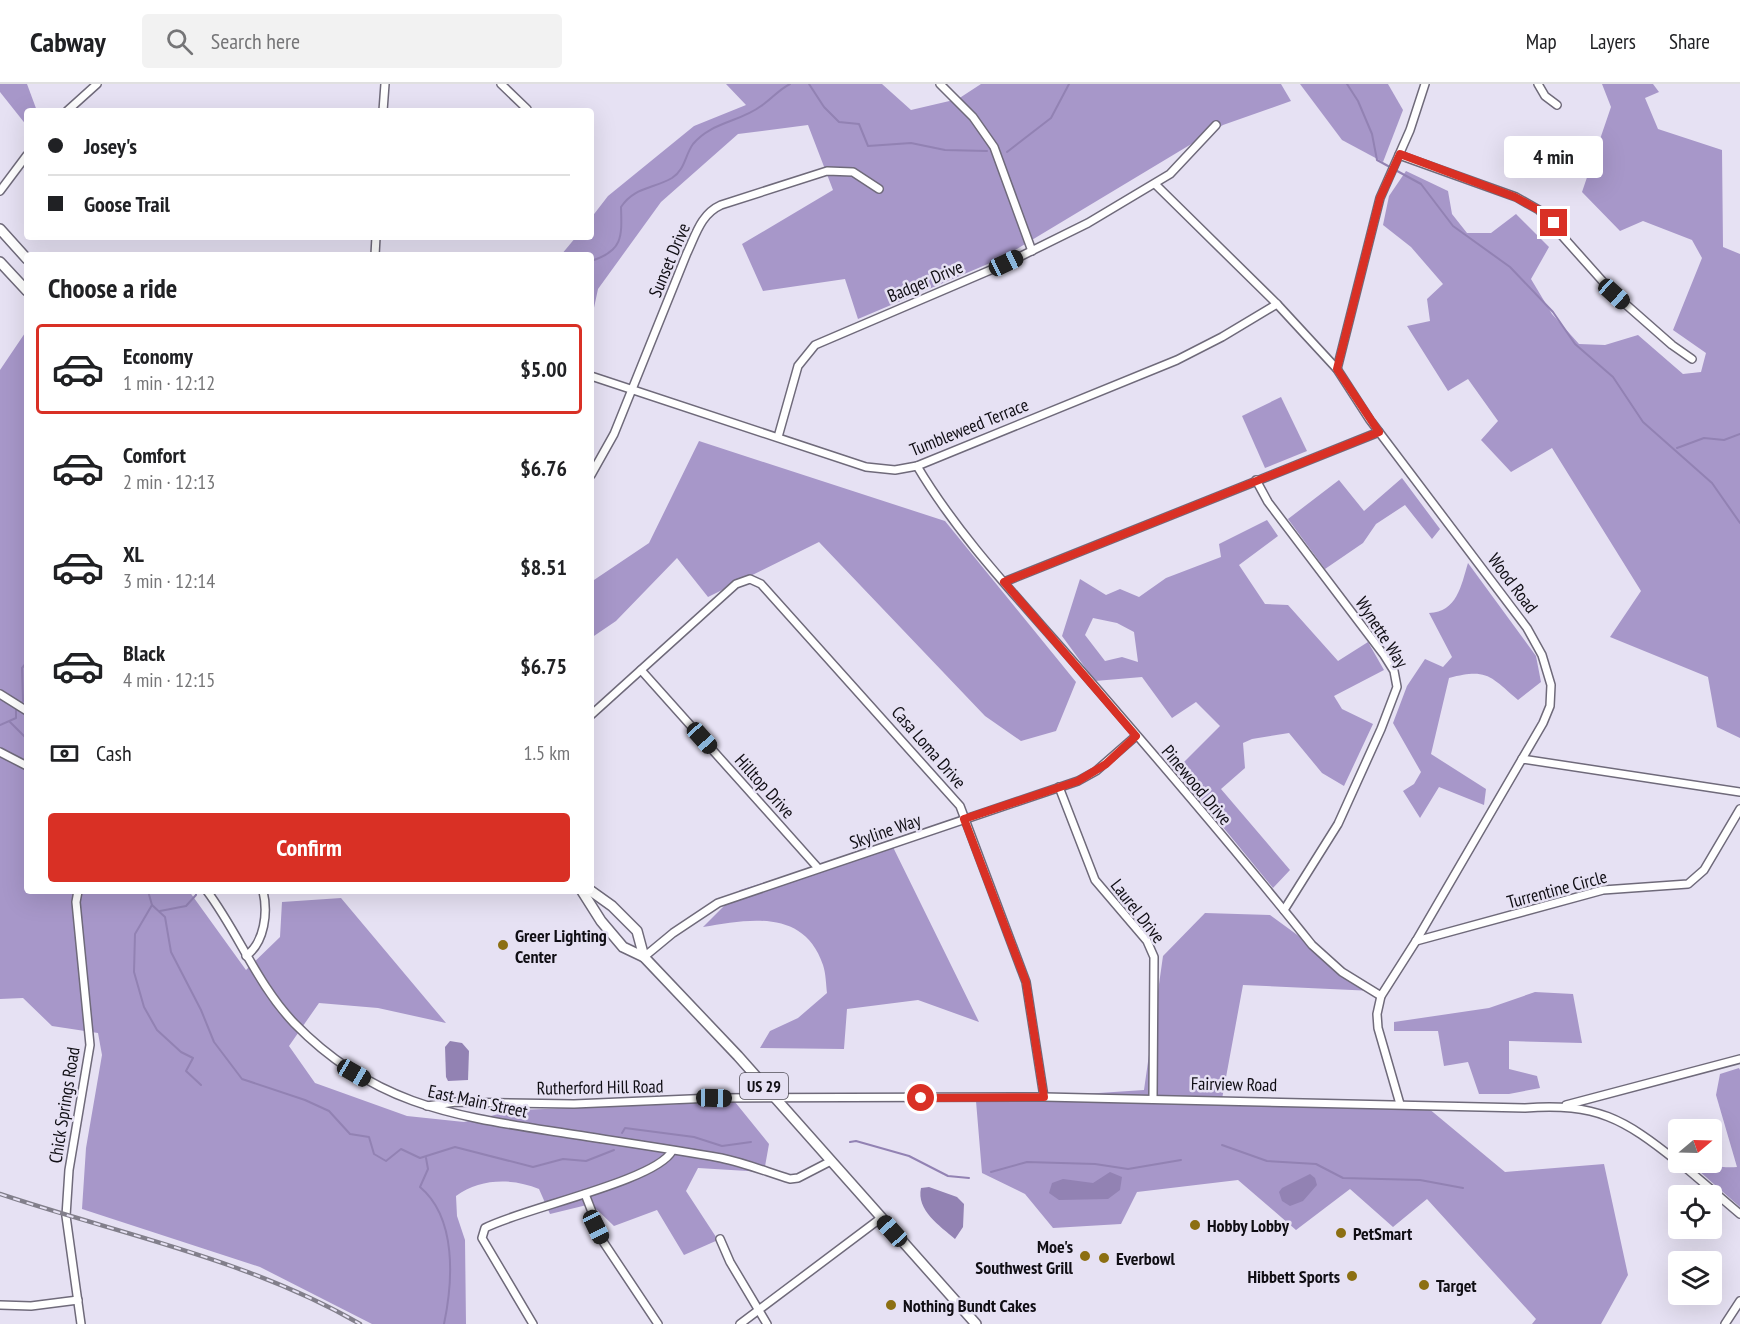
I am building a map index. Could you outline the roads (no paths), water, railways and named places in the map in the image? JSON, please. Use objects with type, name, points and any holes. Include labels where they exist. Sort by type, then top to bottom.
[{"type":"main road","points":[[0,230],[24,256]]},
{"type":"main road","points":[[0,262],[24,288]]},
{"type":"main road","name":"US 29","points":[[594,893],[612,906],[637,931],[644,957]]},
{"type":"main road","name":"US 29","points":[[584,894],[601,921],[623,947],[644,957],[774,1097],[976,1324]]},
{"type":"street","points":[[70,108],[97,84]]},
{"type":"street","points":[[383,108],[385,84]]},
{"type":"street","points":[[501,84],[526,108]]},
{"type":"street","points":[[940,84],[973,117],[994,147],[1032,251]]},
{"type":"street","points":[[1337,369],[1380,198],[1400,154],[1425,84]]},
{"type":"street","points":[[1538,84],[1545,96],[1557,105]]},
{"type":"street","name":"Badger Drive","points":[[778,436],[798,366],[815,345],[1032,251],[1155,184],[1181,164],[1216,125]]},
{"type":"street","points":[[1400,154],[1515,197],[1539,210],[1554,223],[1614,294],[1672,345],[1692,358]]},
{"type":"street","points":[[0,191],[24,159]]},
{"type":"street","name":"Sunset Drive","points":[[594,470],[604,455],[696,234],[709,212],[721,205],[827,171],[853,172],[879,189]]},
{"type":"street","name":"Wood Road","points":[[1155,184],[1277,304],[1337,369],[1379,432],[1514,609],[1542,656],[1551,685],[1550,706],[1522,759],[1416,941],[1381,996],[1377,1014],[1378,1028],[1400,1104]]},
{"type":"street","name":"Tumbleweed Terrace","points":[[594,377],[873,469],[895,470],[917,466],[1176,360],[1222,337],[1277,304]]},
{"type":"street","points":[[1004,582],[1379,432]]},
{"type":"street","name":"Pinewood Drive","points":[[917,466],[944,511],[1326,961],[1381,996]]},
{"type":"street","name":"Wynette Way","points":[[1256,480],[1273,508],[1384,655],[1396,679],[1394,695],[1381,729],[1338,824],[1284,910]]},
{"type":"street","name":"Casa Loma Drive","points":[[641,670],[736,584],[750,579],[762,584],[960,806],[1026,982],[1044,1097]]},
{"type":"street","points":[[594,712],[641,670]]},
{"type":"street","name":"Hilltop Drive","points":[[641,670],[818,868]]},
{"type":"street","points":[[0,694],[21,707]]},
{"type":"street","name":"Skyline Way","points":[[644,957],[673,933],[718,903],[1059,787],[1096,771],[1136,736]]},
{"type":"street","points":[[0,752],[24,764]]},
{"type":"street","points":[[1522,759],[1740,792]]},
{"type":"street","name":"Laurel Drive","points":[[1059,787],[1095,880],[1147,941],[1155,957],[1153,1098]]},
{"type":"street","name":"Turrentine Circle","points":[[1416,941],[1603,890],[1688,884],[1704,870],[1740,809]]},
{"type":"street","name":"Chick Springs Road","points":[[77,894],[76,902],[90,1045],[67,1195],[67,1223],[81,1324]]},
{"type":"street","name":"East Main Street","points":[[209,894],[269,992],[293,1022],[332,1058],[378,1087],[427,1106],[470,1119],[738,1162],[790,1179],[798,1178],[830,1162]]},
{"type":"street","points":[[246,956],[254,950],[260,937],[264,914],[263,894]]},
{"type":"street","points":[[1564,1105],[1740,1059]]},
{"type":"street","name":"Fairview Road","points":[[774,1097],[838,1099],[1153,1098],[1525,1108],[1564,1105],[1622,1121],[1641,1132],[1668,1153]]},
{"type":"street","name":"Rutherford Hill Road","points":[[427,1106],[456,1102],[574,1104],[774,1097]]},
{"type":"street","points":[[533,1324],[482,1238],[483,1230],[487,1226],[585,1194],[652,1167],[668,1159],[672,1151]]},
{"type":"street","name":"Fairview Road","points":[[1692,1173],[1740,1214]]},
{"type":"street","points":[[585,1194],[604,1243],[658,1324]]},
{"type":"street","points":[[740,1324],[880,1218]]},
{"type":"street","points":[[720,1239],[730,1262],[767,1324]]},
{"type":"street","points":[[0,1305],[31,1306],[78,1300]]},
{"type":"street","points":[[1725,1324],[1740,1301]]},
{"type":"waterway","points":[[594,260],[609,253],[618,242],[621,207],[626,200],[676,175],[693,144],[708,131],[753,111],[790,84]]},
{"type":"waterway","points":[[809,84],[824,107],[839,122],[859,124],[868,146],[911,143],[945,150],[987,151]]},
{"type":"waterway","points":[[1007,152],[1051,118],[1069,84]]},
{"type":"waterway","points":[[1347,84],[1358,101],[1372,134],[1377,160],[1421,184],[1453,226],[1510,267],[1553,312],[1575,344],[1613,377],[1643,422],[1712,483],[1740,523]]},
{"type":"waterway","points":[[1677,448],[1704,438],[1724,440],[1740,434]]},
{"type":"waterway","points":[[0,725],[16,718],[16,710],[23,701],[22,668],[24,666]]},
{"type":"waterway","points":[[10,722],[24,736]]},
{"type":"waterway","points":[[149,894],[152,905],[165,917],[171,952],[201,1010],[214,1042],[242,1079],[305,1100],[329,1111],[350,1134],[369,1137],[374,1154],[386,1161],[401,1149],[420,1158],[455,1147],[533,1167],[563,1159],[586,1161],[614,1150]]},
{"type":"waterway","points":[[160,911],[186,906],[196,894]]},
{"type":"waterway","points":[[152,905],[135,934],[134,972],[144,1007],[157,1030],[181,1052],[193,1058],[186,1071],[201,1085]]},
{"type":"waterway","points":[[622,1133],[625,1128],[694,1137],[722,1146],[751,1142]]},
{"type":"waterway","points":[[850,1142],[856,1141],[909,1156],[948,1176],[969,1178]]},
{"type":"waterway","points":[[1222,1145],[1267,1161],[1316,1164],[1343,1178],[1420,1180],[1463,1188]]},
{"type":"waterway","points":[[426,1158],[428,1169],[420,1187],[432,1200],[441,1215],[449,1251],[449,1289],[444,1324]]},
{"type":"waterway","points":[[991,1172],[1027,1162],[1095,1164],[1128,1169],[1181,1160]]},
{"type":"railway","points":[[0,1194],[229,1265],[274,1282],[360,1324]]},
{"type":"place","name":"Greer Lighting Center","points":[[503,945]]},
{"type":"place","name":"Hobby Lobby","points":[[1195,1225]]},
{"type":"place","name":"PetSmart","points":[[1341,1233]]},
{"type":"place","name":"Moe's Southwest Grill","points":[[1085,1256]]},
{"type":"place","name":"Everbowl","points":[[1104,1258]]},
{"type":"place","name":"Hibbett Sports","points":[[1352,1276]]},
{"type":"place","name":"Target","points":[[1424,1285]]},
{"type":"place","name":"Nothing Bundt Cakes","points":[[891,1305]]}]
